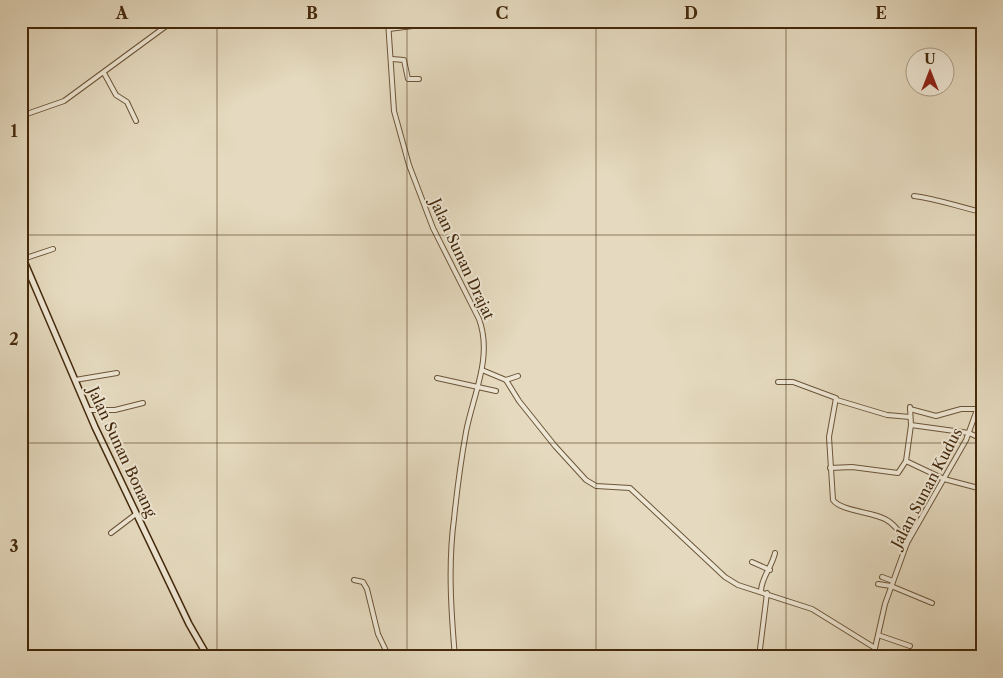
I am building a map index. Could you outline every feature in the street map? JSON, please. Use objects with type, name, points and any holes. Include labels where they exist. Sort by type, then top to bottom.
[{"type":"street","points":[[21,116],[64,101],[174,21]]},
{"type":"street","name":"Jalan Sunan Drajat","points":[[388,21],[394,111],[409,165],[433,228],[481,324],[484,346],[479,387],[467,429],[453,528],[452,605],[454,657]]},
{"type":"street","points":[[973,21],[982,35]]},
{"type":"street","points":[[389,29],[428,24]]},
{"type":"street","points":[[392,59],[404,60],[408,79],[419,79]]},
{"type":"street","points":[[104,73],[111,88],[127,102],[136,121]]},
{"type":"street","points":[[914,196],[944,200],[960,207],[982,212]]},
{"type":"street","points":[[22,256],[53,249]]},
{"type":"street","name":"Jalan Sunan Bonang","points":[[22,256],[88,410],[136,514],[189,624],[208,657]]},
{"type":"street","points":[[482,370],[506,380],[519,401],[586,480],[596,486],[630,488],[725,577],[738,585],[812,609],[875,648]]},
{"type":"street","points":[[75,380],[117,373]]},
{"type":"street","points":[[506,380],[518,376]]},
{"type":"street","points":[[437,378],[496,391]]},
{"type":"street","points":[[778,382],[802,385],[832,395],[837,400],[887,415],[910,417]]},
{"type":"street","name":"Jalan Sunan Kudus","points":[[873,657],[892,583],[907,543],[970,433],[982,396]]},
{"type":"street","points":[[837,400],[830,432],[830,468],[832,496],[835,503],[884,519],[899,531],[907,543]]},
{"type":"street","points":[[88,410],[115,410],[143,402]]},
{"type":"street","points":[[830,468],[852,467],[898,473],[906,461],[911,425],[910,408],[936,416],[961,409],[978,409]]},
{"type":"street","points":[[911,425],[970,433],[982,438]]},
{"type":"street","points":[[906,461],[944,479],[982,489]]},
{"type":"street","points":[[111,533],[136,514]]},
{"type":"street","points":[[761,592],[762,581],[770,570],[775,553]]},
{"type":"street","points":[[752,562],[770,570]]},
{"type":"street","points":[[882,577],[932,603]]},
{"type":"street","points":[[354,580],[363,582],[367,589],[378,634],[389,657]]},
{"type":"street","points":[[878,584],[892,583]]},
{"type":"street","points":[[759,657],[767,594]]},
{"type":"street","points":[[878,635],[910,646]]},
{"type":"street","points":[[227,654],[243,657]]}]
